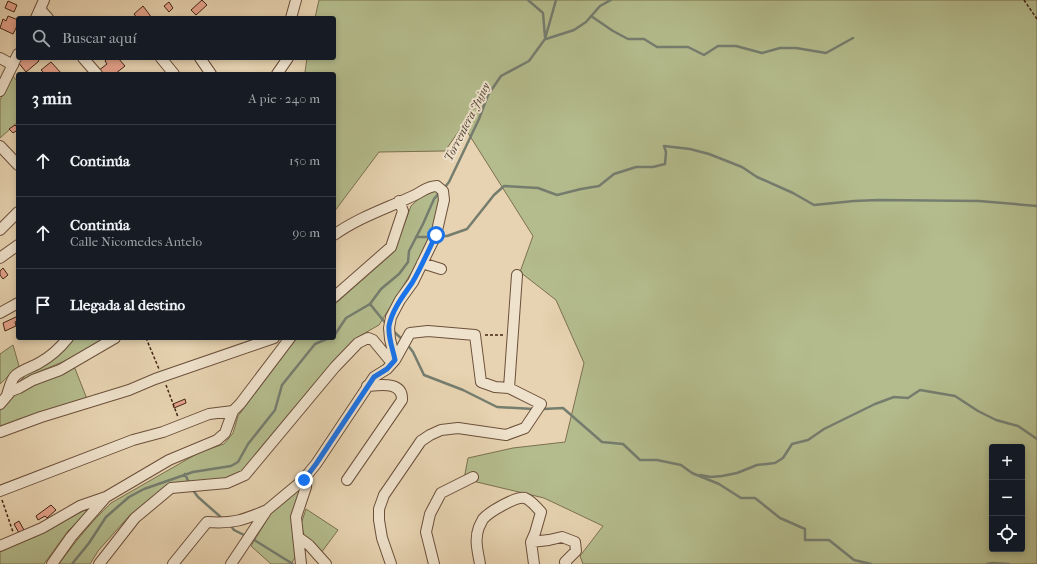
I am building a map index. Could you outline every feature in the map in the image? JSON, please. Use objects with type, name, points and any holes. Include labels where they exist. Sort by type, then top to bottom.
[{"type":"street","points":[[292,16],[296,0]]},
{"type":"street","points":[[0,58],[14,70]]},
{"type":"street","points":[[0,91],[14,70],[16,60]]},
{"type":"street","points":[[85,60],[95,72]]},
{"type":"street","points":[[163,60],[172,72]]},
{"type":"street","points":[[202,60],[210,72]]},
{"type":"street","points":[[278,72],[287,60]]},
{"type":"street","points":[[0,146],[16,163]]},
{"type":"street","points":[[336,234],[358,221],[415,195],[429,186],[438,186],[443,191],[444,200],[436,235],[413,282],[400,300],[391,317],[389,328],[394,362]]},
{"type":"street","points":[[336,295],[391,247],[403,211],[399,201]]},
{"type":"street","points":[[0,230],[16,214]]},
{"type":"street","points":[[0,258],[16,246]]},
{"type":"street","points":[[422,263],[441,268]]},
{"type":"street","points":[[509,388],[517,275]]},
{"type":"street","points":[[0,313],[16,304]]},
{"type":"street","points":[[173,564],[207,522],[223,523],[243,520],[267,510],[304,480],[374,377],[387,369],[394,362],[410,333],[428,331],[475,335],[481,382],[495,387],[509,388],[541,404],[525,428],[506,435],[458,428],[441,430],[421,441],[384,495],[379,509],[382,538],[391,564]]},
{"type":"street","points":[[100,564],[135,518],[171,488],[228,483],[245,475],[335,367],[358,343],[368,338],[373,340],[394,362]]},
{"type":"street","points":[[7,395],[9,386],[16,375],[40,363],[66,340]]},
{"type":"street","points":[[0,404],[11,391],[33,380],[60,370],[112,340]]},
{"type":"street","points":[[0,432],[41,417],[129,390],[155,379],[268,340]]},
{"type":"street","points":[[0,546],[42,528],[80,506],[106,497],[169,460],[217,440],[225,433],[233,411],[240,404],[288,340]]},
{"type":"street","points":[[347,480],[402,400],[400,391],[395,387],[387,385],[368,386]]},
{"type":"street","points":[[0,491],[133,440],[163,432],[209,414],[233,411]]},
{"type":"street","points":[[434,564],[426,532],[430,514],[441,493],[473,477]]},
{"type":"street","points":[[301,564],[296,517],[306,487],[304,480]]},
{"type":"street","points":[[52,564],[71,537],[106,497]]},
{"type":"street","points":[[480,564],[476,545],[478,528],[483,519],[497,509],[516,499],[524,498],[534,503],[541,512],[536,533],[531,542],[534,564]]},
{"type":"street","points":[[231,564],[267,510]]},
{"type":"street","points":[[298,537],[309,545],[326,564]]},
{"type":"street","points":[[531,542],[562,537],[575,542],[576,551],[565,562],[566,564]]},
{"type":"path","points":[[1024,0],[1037,19]]},
{"type":"path","points":[[475,335],[513,335]]},
{"type":"path","points":[[0,496],[16,539]]},
{"type":"green space","points":[[319,0],[1037,0],[1037,564],[583,564],[580,556],[603,526],[544,498],[464,479],[468,458],[513,448],[565,442],[584,363],[556,300],[520,272],[533,236],[463,125],[445,151],[379,152],[336,209],[336,72],[305,72],[307,60],[336,60],[336,16],[315,16]]},
{"type":"green space","points":[[12,75],[16,80],[16,124],[0,138],[0,100]]},
{"type":"green space","points":[[434,190],[440,196],[433,229],[413,270],[379,325],[356,338],[331,364],[241,474],[222,481],[167,486],[130,515],[98,551],[90,564],[59,564],[84,532],[111,503],[200,452],[224,444],[233,433],[238,416],[295,340],[336,340],[336,303],[394,252],[411,206],[426,192]]},
{"type":"green space","points":[[69,340],[102,340],[67,360],[36,373],[16,385],[30,371]]},
{"type":"green space","points":[[13,345],[19,366],[0,384],[0,354]]},
{"type":"green space","points":[[74,366],[87,399],[0,429],[0,410],[11,396]]},
{"type":"green space","points":[[301,487],[291,517],[296,556],[291,564],[271,564],[251,546],[271,513]]},
{"type":"green space","points":[[93,506],[68,531],[44,564],[0,564],[0,550],[41,532]]},
{"type":"green space","points":[[306,509],[338,530],[321,553],[304,535],[301,524]]},
{"type":"building","points":[[202,0],[207,5],[196,15],[191,10]]},
{"type":"building","points":[[8,1],[17,5],[14,12],[5,8]]},
{"type":"building","points":[[169,2],[173,8],[169,12],[164,6]]},
{"type":"building","points":[[143,6],[150,16],[136,16],[134,14]]},
{"type":"building","points":[[8,16],[16,19],[16,28],[13,34],[0,28],[3,19],[6,21]]},
{"type":"building","points":[[38,60],[39,61],[26,72],[17,61]]},
{"type":"building","points":[[120,60],[125,66],[118,72],[99,72],[98,71],[107,64],[105,61]]},
{"type":"building","points":[[51,62],[60,72],[43,72],[41,70]]},
{"type":"building","points":[[15,125],[16,126],[16,131],[13,133],[9,129]]},
{"type":"building","points":[[3,268],[8,275],[3,279],[0,275],[0,271]]},
{"type":"building","points":[[16,317],[16,326],[5,331],[3,323]]},
{"type":"building","points":[[185,399],[186,403],[174,408],[173,404]]},
{"type":"building","points":[[51,505],[56,510],[47,518],[45,516],[38,520],[36,516]]},
{"type":"building","points":[[19,521],[24,530],[19,533],[14,524]]},
{"type":"waterway","points":[[528,0],[543,13],[545,37]]},
{"type":"waterway","name":"Torrentera Jujuy","points":[[445,187],[449,182],[479,119],[488,95],[501,76],[529,61],[545,39],[556,0]]},
{"type":"waterway","points":[[546,39],[574,30],[586,22],[600,6],[611,0]]},
{"type":"waterway","points":[[591,16],[628,39],[644,39],[657,47],[688,47],[704,55],[718,46],[736,46],[762,53],[780,48],[796,48],[826,53],[853,38]]},
{"type":"waterway","points":[[441,236],[447,236],[467,229],[494,195],[504,186],[538,188],[557,195],[599,186],[614,174],[636,167],[653,167],[665,164],[666,152],[664,146],[690,149],[709,154],[742,167],[757,177],[793,193],[814,205],[879,200],[979,201],[1037,206]]},
{"type":"waterway","name":"Torrentera Jujuy","points":[[336,333],[346,318],[370,304],[381,289],[399,274],[408,262],[409,251],[434,199],[439,193]]},
{"type":"waterway","points":[[416,237],[431,237]]},
{"type":"waterway","points":[[370,304],[387,325]]},
{"type":"waterway","points":[[392,330],[403,340]]},
{"type":"waterway","name":"Torrentera Jujuy","points":[[72,564],[89,543],[106,517],[129,497],[144,489],[193,472],[231,466],[238,462],[248,444],[275,410],[282,385],[315,344],[324,340]]},
{"type":"waterway","points":[[407,344],[413,352],[424,375],[463,390],[497,407],[533,409]]},
{"type":"waterway","points":[[700,475],[711,477],[722,476],[737,473],[757,465],[775,463],[783,458],[792,444],[808,440],[824,429],[875,404],[894,397],[908,398],[920,390],[955,396],[978,411],[996,420],[1018,426],[1037,439]]},
{"type":"waterway","points":[[543,409],[563,408],[602,442],[623,444],[640,460],[657,460],[681,465],[692,473],[719,484],[741,498],[755,498],[780,518],[805,529],[805,540],[829,540],[854,560],[871,564]]},
{"type":"waterway","points":[[185,474],[189,483]]},
{"type":"waterway","points":[[192,489],[198,497],[223,519]]},
{"type":"waterway","points":[[231,526],[234,530],[246,536]]},
{"type":"waterway","points":[[251,538],[293,564]]},
{"type":"waterway","points":[[987,564],[1009,564]]},
{"type":"route","points":[[304,480],[374,377],[387,369],[395,360],[390,339],[389,328],[391,317],[400,300],[413,282],[436,235]]}]
